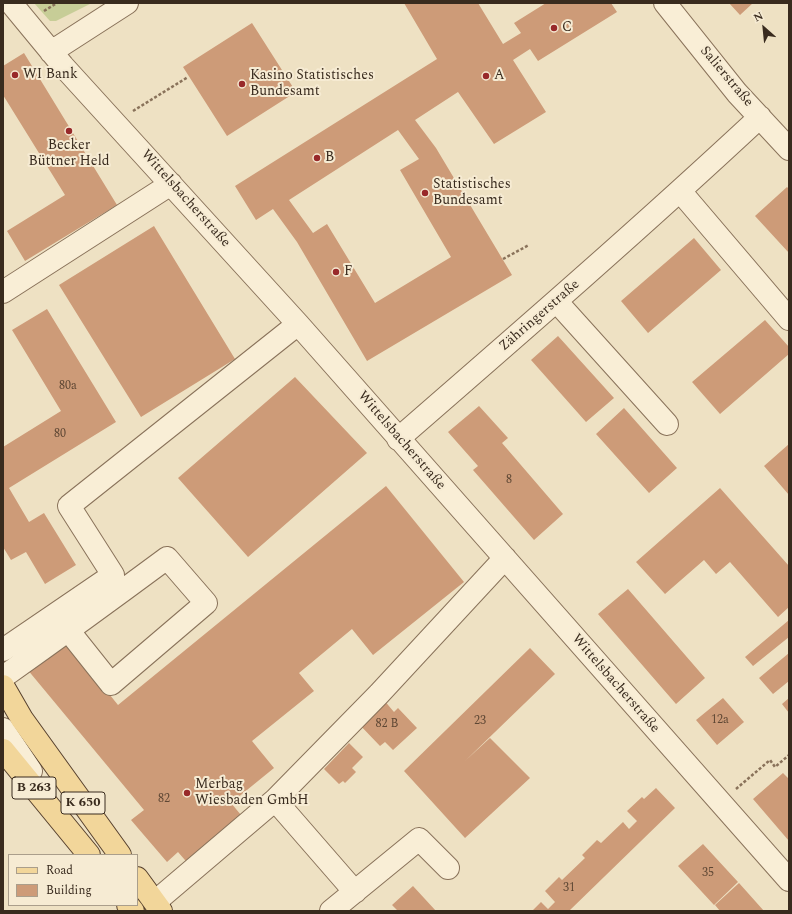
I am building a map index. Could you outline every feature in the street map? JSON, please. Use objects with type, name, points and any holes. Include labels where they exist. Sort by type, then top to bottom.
[{"type":"main road","points":[[3,686],[22,718]]},
{"type":"main road","name":"K 650","points":[[22,718],[119,854]]},
{"type":"main road","name":"B 263","points":[[3,750],[88,854]]},
{"type":"main road","points":[[138,879],[158,907]]},
{"type":"street","name":"Wittelsbacherstraße","points":[[11,3],[51,52],[298,324],[789,880]]},
{"type":"street","points":[[51,52],[127,3]]},
{"type":"street","name":"Salierstraße","points":[[666,3],[737,93],[789,149]]},
{"type":"street","name":"Zähringerstraße","points":[[398,439],[557,302],[760,117]]},
{"type":"street","points":[[3,292],[171,184]]},
{"type":"street","points":[[680,191],[789,319]]},
{"type":"street","points":[[557,302],[667,424]]},
{"type":"street","points":[[3,650],[113,575],[69,506],[298,324]]},
{"type":"street","points":[[3,678],[68,630],[167,558],[206,603],[111,684],[68,630]]},
{"type":"street","points":[[158,907],[275,800],[380,694],[504,558]]},
{"type":"street","name":"K 650","points":[[3,698],[22,718]]},
{"type":"street","name":"K 650","points":[[3,729],[65,825]]},
{"type":"street","points":[[275,800],[355,892]]},
{"type":"street","points":[[331,911],[419,839],[448,868]]},
{"type":"path","points":[[39,14],[57,3]]},
{"type":"path","points":[[115,123],[188,77]]},
{"type":"path","points":[[502,259],[529,245]]},
{"type":"path","points":[[720,802],[770,760],[775,767],[789,755]]},
{"type":"green space","points":[[34,3],[92,3],[56,21],[50,21]]},
{"type":"building","points":[[404,3],[478,3],[503,44],[521,33],[514,23],[546,3],[611,3],[617,12],[538,61],[530,49],[513,60],[546,112],[494,144],[458,92],[415,120],[436,148],[512,275],[367,361],[297,242],[273,209],[256,220],[235,186],[437,59]],"holes":[[[398,130],[419,159],[400,170],[451,257],[375,303],[327,224],[313,233],[289,200]]]},
{"type":"building","points":[[729,3],[753,3],[740,15]]},
{"type":"building","name":"Kasino Statistisches Bundesamt","points":[[252,23],[296,92],[227,136],[183,67]]},
{"type":"building","points":[[24,53],[117,205],[25,261],[7,231],[65,195],[3,95],[3,66]]},
{"type":"building","points":[[787,187],[789,189],[789,253],[755,216]]},
{"type":"building","points":[[154,226],[235,359],[141,417],[59,285]]},
{"type":"building","points":[[694,238],[721,270],[648,333],[621,301]]},
{"type":"building","points":[[47,309],[116,422],[9,488],[29,522],[44,513],[76,565],[45,584],[26,552],[11,560],[3,547],[3,447],[61,411],[12,330]]},
{"type":"building","points":[[765,320],[789,347],[789,354],[720,414],[692,382]]},
{"type":"building","points":[[558,336],[614,398],[586,422],[531,360]]},
{"type":"building","points":[[295,377],[367,453],[248,557],[178,478]]},
{"type":"building","points":[[479,406],[508,438],[502,443],[563,514],[534,540],[473,470],[478,466],[448,432]]},
{"type":"building","points":[[624,408],[677,468],[649,493],[596,434]]},
{"type":"building","points":[[789,444],[789,495],[764,466]]},
{"type":"building","points":[[386,486],[464,582],[373,655],[352,629],[299,673],[314,691],[252,741],[274,768],[231,803],[246,821],[191,867],[178,852],[167,862],[131,820],[144,810],[27,669],[64,638],[118,705]]},
{"type":"building","points":[[720,488],[789,566],[789,607],[778,617],[730,562],[716,574],[704,560],[665,594],[636,562]]},
{"type":"building","points":[[628,589],[705,678],[676,704],[598,614]]},
{"type":"building","points":[[789,620],[789,637],[753,666],[745,657]]},
{"type":"building","points":[[530,648],[555,674],[465,761],[490,738],[530,778],[465,838],[404,771]]},
{"type":"building","points":[[789,653],[789,681],[773,694],[759,678]]},
{"type":"building","points":[[723,698],[744,722],[717,745],[696,720]]},
{"type":"building","points":[[789,698],[789,713],[782,704]]},
{"type":"building","points":[[383,699],[394,712],[398,708],[417,728],[393,750],[385,742],[380,746],[357,722]]},
{"type":"building","points":[[349,743],[363,757],[352,768],[356,772],[345,783],[343,781],[339,784],[324,769]]},
{"type":"building","points":[[783,773],[789,779],[789,841],[753,799]]},
{"type":"building","points":[[656,788],[675,808],[569,911],[532,911],[541,902],[548,909],[555,902],[545,891],[559,877],[562,880],[585,858],[582,855],[597,840],[601,843],[623,822],[629,829],[637,821],[627,811],[642,797],[644,799]]},
{"type":"building","points":[[703,844],[738,882],[714,905],[678,866]]},
{"type":"building","points":[[739,883],[764,911],[720,911],[715,905]]},
{"type":"building","points":[[413,886],[436,911],[398,911],[392,905]]},
{"type":"place","name":"C","points":[[554,28]]},
{"type":"place","name":"WI Bank","points":[[15,75]]},
{"type":"place","name":"A","points":[[486,76]]},
{"type":"place","name":"Kasino Statistisches Bundesamt","points":[[242,84]]},
{"type":"place","name":"Becker Büttner Held","points":[[69,131]]},
{"type":"place","name":"B","points":[[317,158]]},
{"type":"place","name":"Statistisches Bundesamt","points":[[425,193]]},
{"type":"place","name":"F","points":[[336,272]]},
{"type":"place","name":"Merbag Wiesbaden GmbH","points":[[187,793]]}]
